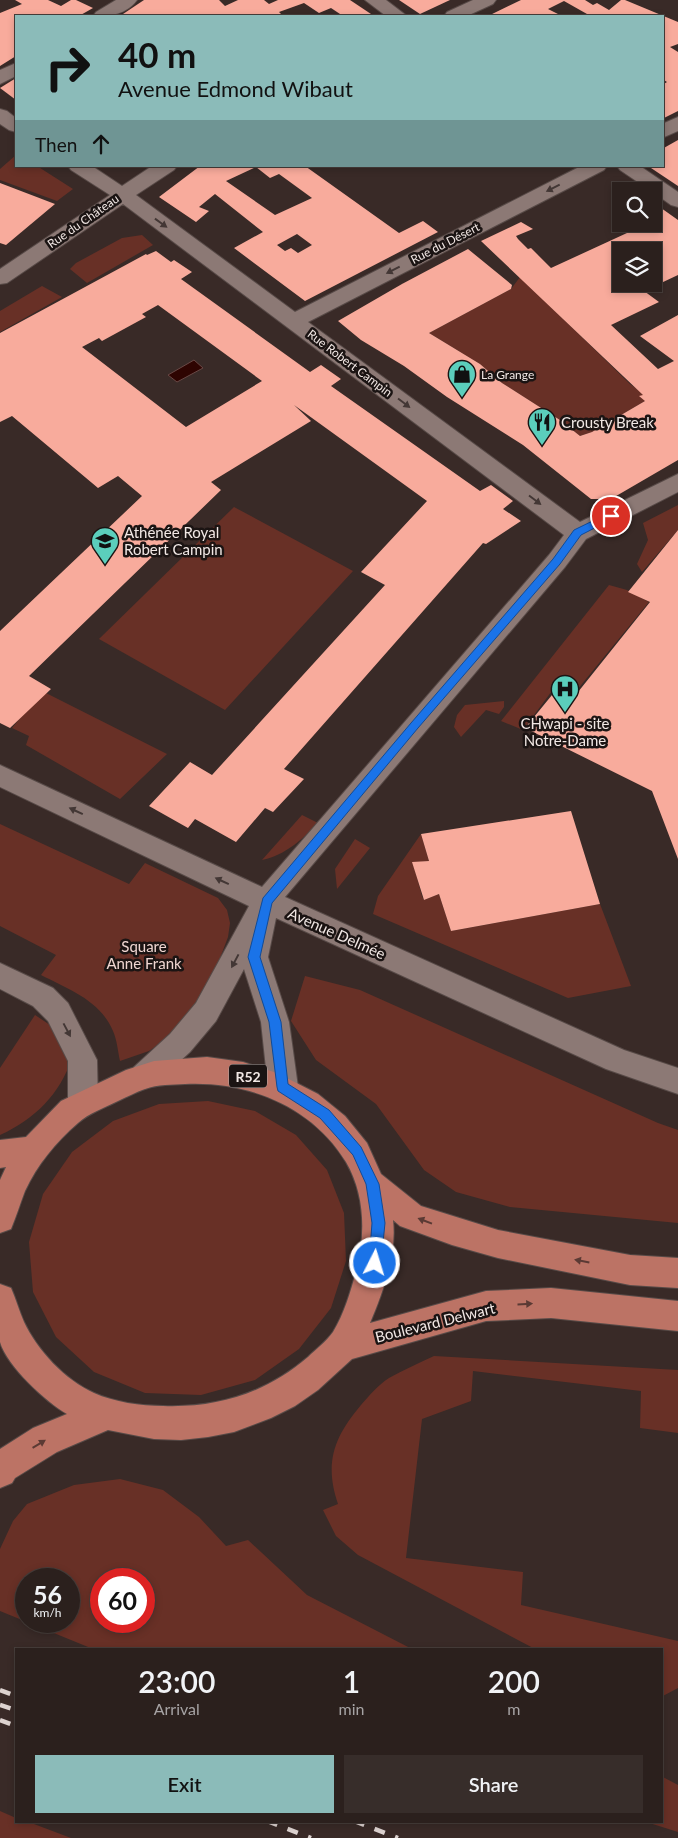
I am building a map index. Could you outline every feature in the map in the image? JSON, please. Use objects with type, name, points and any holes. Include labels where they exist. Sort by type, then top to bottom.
[{"type":"main road","name":"R52","points":[[0,1219],[11,1185],[33,1149],[66,1115],[83,1103],[144,1076],[192,1069],[238,1073],[283,1087],[325,1114],[357,1151],[372,1184],[378,1223],[375,1263],[362,1301],[342,1346],[315,1373],[278,1399],[226,1419],[171,1425],[141,1422],[106,1414],[72,1399],[6,1342],[0,1299]]},
{"type":"main road","points":[[0,1154],[33,1149]]},
{"type":"main road","name":"R52","points":[[372,1184],[411,1216],[452,1231],[498,1244],[630,1270],[678,1273]]},
{"type":"main road","name":"Boulevard Delwart","points":[[342,1346],[486,1306],[551,1302],[678,1316]]},
{"type":"main road","points":[[0,1471],[3,1466],[45,1440],[106,1414]]},
{"type":"street","points":[[104,15],[128,0]]},
{"type":"street","points":[[374,0],[396,15]]},
{"type":"street","points":[[455,15],[486,0]]},
{"type":"street","points":[[0,78],[15,69]]},
{"type":"street","points":[[0,116],[15,125]]},
{"type":"street","points":[[664,131],[678,124]]},
{"type":"street","name":"Rue Robert Campin","points":[[80,167],[122,194],[578,533]]},
{"type":"street","name":"Rue du Château","points":[[0,278],[97,214],[122,194],[165,167]]},
{"type":"street","name":"Rue du Désert","points":[[294,321],[595,167]]},
{"type":"street","points":[[628,167],[678,201]]},
{"type":"street","points":[[144,1076],[180,1043],[206,1012],[266,902],[415,725],[557,561],[578,533],[678,482]]},
{"type":"street","name":"Avenue Delmée","points":[[0,775],[266,902],[616,1060],[678,1081]]},
{"type":"street","points":[[266,902],[254,957],[275,1022],[283,1087]]},
{"type":"street","points":[[0,975],[43,997],[58,1012],[83,1060],[83,1103]]},
{"type":"green space","points":[[15,156],[15,167],[39,167],[73,189],[57,201],[0,180],[0,169]]},
{"type":"green space","points":[[142,235],[153,245],[87,283],[70,269],[76,263],[122,238]]},
{"type":"green space","points":[[520,277],[630,384],[644,394],[645,401],[592,432],[580,436],[560,420],[502,383],[480,364],[429,333],[511,289]]},
{"type":"green space","points":[[42,286],[62,297],[0,332],[0,311]]},
{"type":"green space","points":[[678,505],[678,530],[642,572],[637,564],[648,540],[643,523]]},
{"type":"green space","points":[[234,507],[353,571],[225,710],[99,639]]},
{"type":"green space","points":[[609,585],[627,590],[649,602],[577,690],[557,684],[523,730],[501,721]]},
{"type":"green space","points":[[42,691],[167,754],[120,799],[26,745],[29,736],[12,728]]},
{"type":"green space","points":[[504,701],[504,707],[499,714],[486,710],[461,737],[454,727],[457,715],[465,705]]},
{"type":"green space","points":[[302,815],[318,823],[286,851],[262,860]]},
{"type":"green space","name":"Square Anne Frank","points":[[0,824],[129,884],[145,863],[218,898],[227,910],[230,923],[228,937],[205,998],[175,1033],[149,1051],[120,1061],[113,1031],[100,1011],[92,1003],[41,975],[56,955],[0,926]]},
{"type":"green space","points":[[421,834],[429,861],[413,863],[422,896],[424,900],[439,894],[451,931],[600,904],[631,986],[568,998],[373,914],[378,896]]},
{"type":"green space","points":[[355,839],[370,848],[337,889],[335,869]]},
{"type":"green space","points":[[305,976],[360,990],[658,1123],[678,1130],[678,1223],[510,1207],[456,1192],[424,1170],[376,1104],[316,1060],[291,1021]]},
{"type":"green space","points":[[35,1015],[56,1029],[72,1058],[61,1083],[45,1104],[13,1129],[0,1135],[0,1068]]},
{"type":"green space","points":[[208,1101],[255,1111],[296,1135],[327,1170],[344,1213],[346,1261],[331,1308],[299,1349],[255,1380],[201,1395],[145,1393],[94,1372],[56,1337],[33,1292],[29,1242],[43,1194],[72,1152],[113,1121],[159,1104]]},
{"type":"green space","points":[[434,1356],[678,1370],[678,1433],[640,1428],[641,1391],[473,1371],[471,1401],[422,1419],[406,1558],[523,1572],[521,1605],[678,1641],[678,1688],[663,1696],[663,1648],[533,1648],[358,1555],[336,1536],[323,1510],[338,1504],[332,1476],[332,1463],[338,1440],[344,1428],[361,1405],[385,1381]]},
{"type":"green space","points":[[120,1479],[163,1490],[199,1517],[226,1546],[248,1540],[307,1595],[410,1648],[91,1648],[54,1633],[80,1633],[80,1568],[15,1568],[15,1617],[0,1611],[0,1549],[13,1521],[27,1504],[74,1485]]},
{"type":"green space","points":[[663,1777],[678,1785],[678,1832],[649,1823],[663,1823]]},
{"type":"green space","points":[[0,1811],[15,1818],[15,1823],[31,1823],[71,1838],[0,1838]]},
{"type":"shaded area","points":[[194,360],[203,368],[177,382],[168,375]]},
{"type":"building","points":[[15,0],[48,0],[61,6],[71,0],[76,0],[93,8],[81,15],[15,15],[15,57],[0,66],[0,13],[22,4]]},
{"type":"building","points":[[144,0],[219,0],[225,6],[238,0],[264,0],[269,4],[278,0],[350,0],[372,15],[342,15],[331,8],[319,13],[304,3],[279,12],[282,15],[122,15]]},
{"type":"building","points":[[399,0],[450,0],[420,14]]},
{"type":"building","points":[[521,0],[585,0],[593,5],[597,3],[609,10],[621,0],[625,0],[661,15],[585,15],[587,14],[564,1],[548,9],[560,15],[490,15]]},
{"type":"building","points":[[664,16],[678,22],[678,44],[670,47],[678,52],[678,111],[664,118],[664,84],[667,82],[664,80]]},
{"type":"building","points":[[15,79],[15,99],[0,88]]},
{"type":"building","points":[[678,140],[678,186],[650,167],[664,167],[664,148]]},
{"type":"building","points":[[199,167],[256,167],[306,167],[399,233],[423,221],[438,232],[305,301],[234,248],[263,232],[215,194],[199,207],[209,211],[196,222],[159,197]],"holes":[[[256,167],[270,178],[279,174],[312,198],[275,215],[226,181]],[[297,234],[312,245],[298,253],[291,248],[285,251],[277,245]]]},
{"type":"building","points":[[0,183],[55,204],[6,245],[0,243]]},
{"type":"building","points":[[662,209],[678,220],[678,275],[662,283],[662,242],[612,242],[612,292],[645,292],[659,302],[611,325],[658,369],[674,361],[640,336],[678,315],[678,460],[611,499],[591,499],[523,445],[447,397],[404,366],[361,340],[338,321],[468,249],[512,285],[511,289],[429,333],[480,364],[502,383],[560,420],[580,436],[592,432],[645,401],[639,396],[643,395],[481,241],[521,222],[533,229],[516,236],[551,268],[629,232],[662,232]]},
{"type":"building","name":"Athénée Royal Robert Campin","points":[[156,251],[171,262],[174,260],[192,272],[181,279],[310,372],[321,365],[341,379],[331,386],[480,491],[491,485],[513,501],[503,509],[521,521],[486,544],[483,543],[284,769],[304,779],[273,812],[265,808],[236,842],[195,819],[188,828],[149,806],[190,762],[212,775],[385,585],[361,572],[427,501],[294,405],[311,421],[211,482],[221,490],[29,676],[51,689],[10,728],[0,723],[0,631],[142,496],[118,476],[98,488],[12,416],[0,422],[0,333]],"holes":[[[158,305],[262,381],[186,427],[82,347],[99,338],[102,341],[146,317],[142,314]]]},
{"type":"building","points":[[678,530],[678,859],[652,791],[525,728],[561,684],[578,692],[650,602],[628,592]]},
{"type":"building","points":[[571,811],[600,904],[451,931],[439,894],[424,900],[412,862],[429,861],[421,834]]},
{"type":"railway","points":[[0,1690],[15,1696]]},
{"type":"railway","points":[[0,1705],[15,1710]]},
{"type":"railway","points":[[0,1720],[15,1726]]},
{"type":"railway","points":[[272,1823],[311,1838]]},
{"type":"railway","points":[[359,1823],[398,1838]]},
{"type":"place","name":"La Grange","points":[[462,398]]},
{"type":"place","name":"Crousty Break","points":[[542,446]]},
{"type":"place","name":"Athénée Royal Robert Campin","points":[[105,565]]},
{"type":"place","name":"CHwapi - site Notre-Dame","points":[[565,713]]},
{"type":"route","points":[[375,1263],[378,1223],[372,1184],[357,1151],[325,1114],[283,1087],[275,1022],[254,957],[266,902],[415,725],[557,561],[578,533],[611,516]]}]
